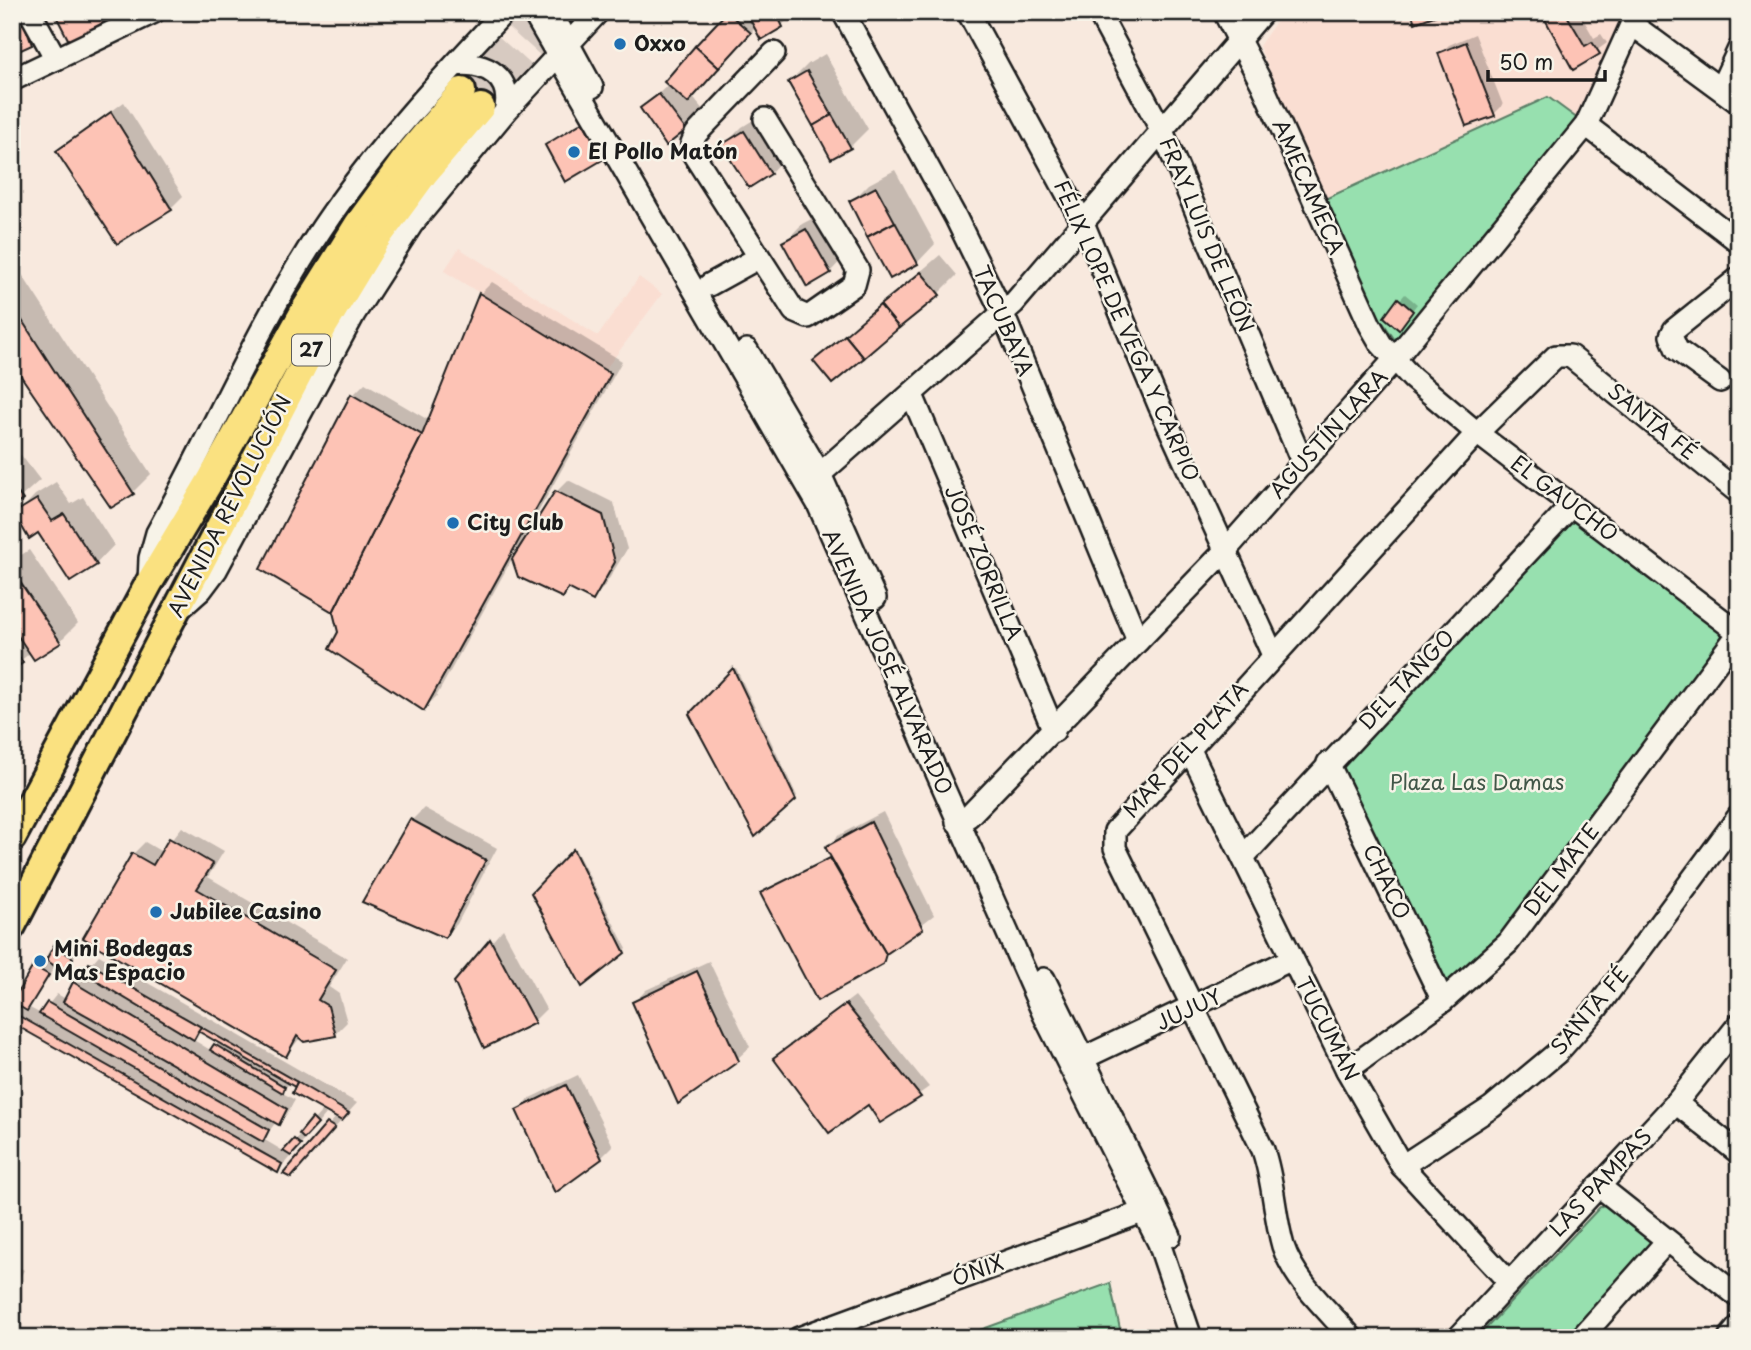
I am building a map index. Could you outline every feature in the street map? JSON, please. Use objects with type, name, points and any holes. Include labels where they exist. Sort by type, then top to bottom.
[{"type":"main road","name":"AVENIDA REVOLUCIÓN","points":[[12,838],[149,583],[210,481],[305,309],[358,224],[412,150],[483,103]]},
{"type":"main road","name":"AVENIDA REVOLUCIÓN","points":[[12,926],[240,484],[356,272],[425,173],[483,103]]},
{"type":"street","points":[[30,12],[56,59]]},
{"type":"street","points":[[12,80],[154,12]]},
{"type":"street","points":[[149,583],[150,558],[158,533],[280,298],[321,229],[359,175],[410,112],[504,12]]},
{"type":"street","name":"AVENIDA JOSÉ ALVARADO","points":[[533,12],[563,48],[706,280],[820,474],[963,819]]},
{"type":"street","name":"AVENIDA JOSÉ ALVARADO","points":[[551,12],[563,48],[805,477],[963,819],[1049,991],[1076,1061],[1151,1208],[1191,1338]]},
{"type":"street","points":[[483,103],[563,48],[598,12]]},
{"type":"street","name":"TACUBAYA","points":[[843,12],[956,218],[1003,314],[1138,641]]},
{"type":"street","name":"FÉLIX LOPE DE VEGA Y CARPIO","points":[[968,12],[1083,223],[1224,552],[1273,655]]},
{"type":"street","name":"FRAY LUIS DE LEÓN","points":[[1098,12],[1163,132],[1303,464]]},
{"type":"street","name":"AMECAMECA","points":[[1224,12],[1241,42],[1370,325],[1394,360]]},
{"type":"street","points":[[820,474],[1003,314],[1241,42],[1263,12]]},
{"type":"street","points":[[1635,18],[1739,103]]},
{"type":"street","name":"AGUSTÍN LARA","points":[[963,819],[1054,731],[1224,552],[1394,360],[1586,125],[1635,18]]},
{"type":"street","points":[[1721,88],[1739,49]]},
{"type":"street","points":[[765,119],[855,263],[858,278],[817,314],[800,316],[794,311],[697,164],[692,143],[696,134],[774,53]]},
{"type":"street","points":[[455,65],[476,63],[492,70],[506,89],[483,103]]},
{"type":"street","points":[[1586,125],[1739,242]]},
{"type":"street","points":[[706,280],[755,252]]},
{"type":"street","points":[[1720,381],[1677,350],[1671,336],[1674,330],[1739,278]]},
{"type":"street","name":"MAR DEL PLATA","points":[[1352,1338],[1304,1283],[1288,1258],[1283,1244],[1272,1175],[1263,1150],[1192,1009],[1114,838],[1121,822],[1477,433],[1549,361],[1564,354]]},
{"type":"street","name":"SANTA FÉ","points":[[1564,354],[1739,493]]},
{"type":"street","name":"EL GAUCHO","points":[[1394,360],[1477,433],[1739,632]]},
{"type":"street","name":"JOSÉ ZORRILLA","points":[[912,395],[1054,731]]},
{"type":"street","name":"DEL TANGO","points":[[1243,857],[1572,505]]},
{"type":"street","name":"DEL MATE","points":[[1347,1070],[1443,1001],[1508,943],[1739,632]]},
{"type":"street","name":"TUCUMÁN","points":[[1189,748],[1347,1070],[1402,1166],[1508,1281]]},
{"type":"street","name":"CHACO","points":[[1328,763],[1443,1001]]},
{"type":"street","name":"SANTA FÉ","points":[[1402,1166],[1492,1107],[1558,1052],[1597,1008],[1739,816]]},
{"type":"street","name":"JUJUY","points":[[1076,1061],[1293,960]]},
{"type":"street","name":"LAS PAMPAS","points":[[1458,1338],[1508,1281],[1676,1103],[1739,1024]]},
{"type":"street","points":[[1676,1103],[1739,1153]]},
{"type":"street","points":[[1599,1185],[1739,1297]]},
{"type":"street","points":[[1151,1208],[1203,1338]]},
{"type":"street","name":"ÓNIX","points":[[799,1338],[1151,1208]]},
{"type":"street","points":[[1581,1338],[1667,1241]]},
{"type":"street","points":[[1729,1338],[1739,1326]]},
{"type":"shaded area","points":[[1283,12],[1625,12],[1601,70],[1572,124],[1373,308],[1259,46]]},
{"type":"shaded area","points":[[459,248],[598,336],[639,277],[662,294],[605,370],[444,271]]},
{"type":"green space","points":[[1548,97],[1586,125],[1395,340],[1373,308],[1325,199]]},
{"type":"green space","name":"Plaza Las Damas","points":[[1574,514],[1726,633],[1495,941],[1447,984],[1343,768]]},
{"type":"green space","points":[[1608,1205],[1650,1238],[1651,1246],[1569,1338],[1477,1338],[1601,1206]]},
{"type":"green space","points":[[1110,1283],[1122,1338],[958,1338]]},
{"type":"building","points":[[54,12],[109,12],[112,17],[70,43]]},
{"type":"building","points":[[727,12],[751,33],[719,68],[695,46]]},
{"type":"building","points":[[746,12],[776,12],[783,27],[761,40]]},
{"type":"building","points":[[1411,12],[1445,12],[1415,23]]},
{"type":"building","points":[[1541,12],[1565,12],[1585,46],[1592,42],[1600,54],[1573,70]]},
{"type":"building","points":[[24,23],[32,45],[12,54],[12,28]]},
{"type":"building","points":[[1466,42],[1495,116],[1466,126],[1438,53]]},
{"type":"building","points":[[695,46],[719,68],[688,103],[664,82]]},
{"type":"building","points":[[807,71],[832,115],[813,126],[788,82]]},
{"type":"building","points":[[659,94],[686,130],[666,146],[640,108]]},
{"type":"building","points":[[111,112],[172,210],[117,244],[56,151]]},
{"type":"building","points":[[832,115],[851,148],[831,159],[813,126]]},
{"type":"building","name":"El Pollo Matón","points":[[583,122],[604,159],[565,182],[545,145]]},
{"type":"building","points":[[744,131],[771,174],[749,188],[721,145]]},
{"type":"building","points":[[876,187],[895,222],[867,237],[849,201]]},
{"type":"building","points":[[895,222],[918,264],[890,279],[867,237]]},
{"type":"building","points":[[806,229],[831,273],[807,287],[782,242]]},
{"type":"building","points":[[921,272],[940,295],[899,328],[880,305]]},
{"type":"building","name":"City Club","points":[[479,293],[611,374],[424,711],[329,649],[338,632],[333,612],[422,435]]},
{"type":"building","points":[[1398,298],[1413,311],[1399,330],[1384,317]]},
{"type":"building","points":[[12,305],[134,494],[111,508],[12,363]]},
{"type":"building","points":[[880,305],[899,328],[864,358],[845,335]]},
{"type":"building","points":[[845,335],[864,358],[832,384],[813,361]]},
{"type":"building","points":[[351,394],[422,435],[333,612],[260,569]]},
{"type":"building","points":[[12,485],[23,500],[12,507]]},
{"type":"building","points":[[555,491],[603,515],[615,562],[593,601],[568,588],[563,598],[518,577],[512,559]]},
{"type":"building","points":[[37,499],[52,521],[64,514],[97,565],[70,582],[38,533],[29,539],[14,513]]},
{"type":"building","points":[[12,570],[61,643],[34,660],[12,627]]},
{"type":"building","points":[[12,646],[23,663],[12,670]]},
{"type":"building","points":[[733,668],[796,800],[755,837],[689,714]]},
{"type":"building","points":[[410,819],[486,860],[445,938],[362,902]]},
{"type":"building","points":[[871,822],[923,929],[886,954],[825,847]]},
{"type":"building","points":[[169,838],[213,864],[197,889],[336,970],[318,1000],[328,1006],[336,1036],[304,1042],[297,1036],[286,1057],[83,938],[132,853],[153,865]]},
{"type":"building","points":[[573,849],[625,953],[582,987],[531,893]]},
{"type":"building","points":[[830,858],[886,954],[883,964],[817,1001],[760,893]]},
{"type":"building","points":[[490,939],[535,1023],[484,1048],[454,982]]},
{"type":"building","points":[[54,945],[73,958],[65,973],[46,960]]},
{"type":"building","points":[[89,963],[201,1027],[194,1040],[83,973]]},
{"type":"building","points":[[33,966],[49,975],[27,1011],[12,1002]]},
{"type":"building","points":[[697,971],[739,1061],[678,1104],[632,1002]]},
{"type":"building","points":[[73,982],[287,1109],[279,1125],[63,1002]]},
{"type":"building","points":[[47,1002],[269,1130],[263,1142],[39,1014]]},
{"type":"building","points":[[846,1004],[921,1097],[880,1123],[868,1105],[829,1133],[773,1058]]},
{"type":"building","points":[[12,1012],[282,1164],[278,1173],[12,1023]]},
{"type":"building","points":[[201,1027],[297,1082],[295,1087],[198,1031]]},
{"type":"building","points":[[214,1044],[285,1087],[283,1093],[210,1050]]},
{"type":"building","points":[[297,1082],[349,1113],[342,1121],[292,1093]]},
{"type":"building","points":[[566,1085],[602,1159],[555,1193],[516,1110]]},
{"type":"building","points":[[312,1118],[318,1124],[304,1139],[299,1134]]},
{"type":"building","points":[[327,1123],[335,1128],[291,1178],[283,1174]]},
{"type":"building","points":[[294,1139],[301,1145],[291,1156],[283,1151]]},
{"type":"tunnel","points":[[462,91],[534,12]]},
{"type":"tunnel","points":[[481,107],[568,12]]},
{"type":"place","name":"Oxxo","points":[[620,44]]},
{"type":"place","name":"El Pollo Matón","points":[[574,152]]},
{"type":"place","name":"City Club","points":[[453,523]]},
{"type":"place","name":"Jubilee Casino","points":[[156,912]]},
{"type":"place","name":"Mini Bodegas Mas Espacio","points":[[40,961]]}]
